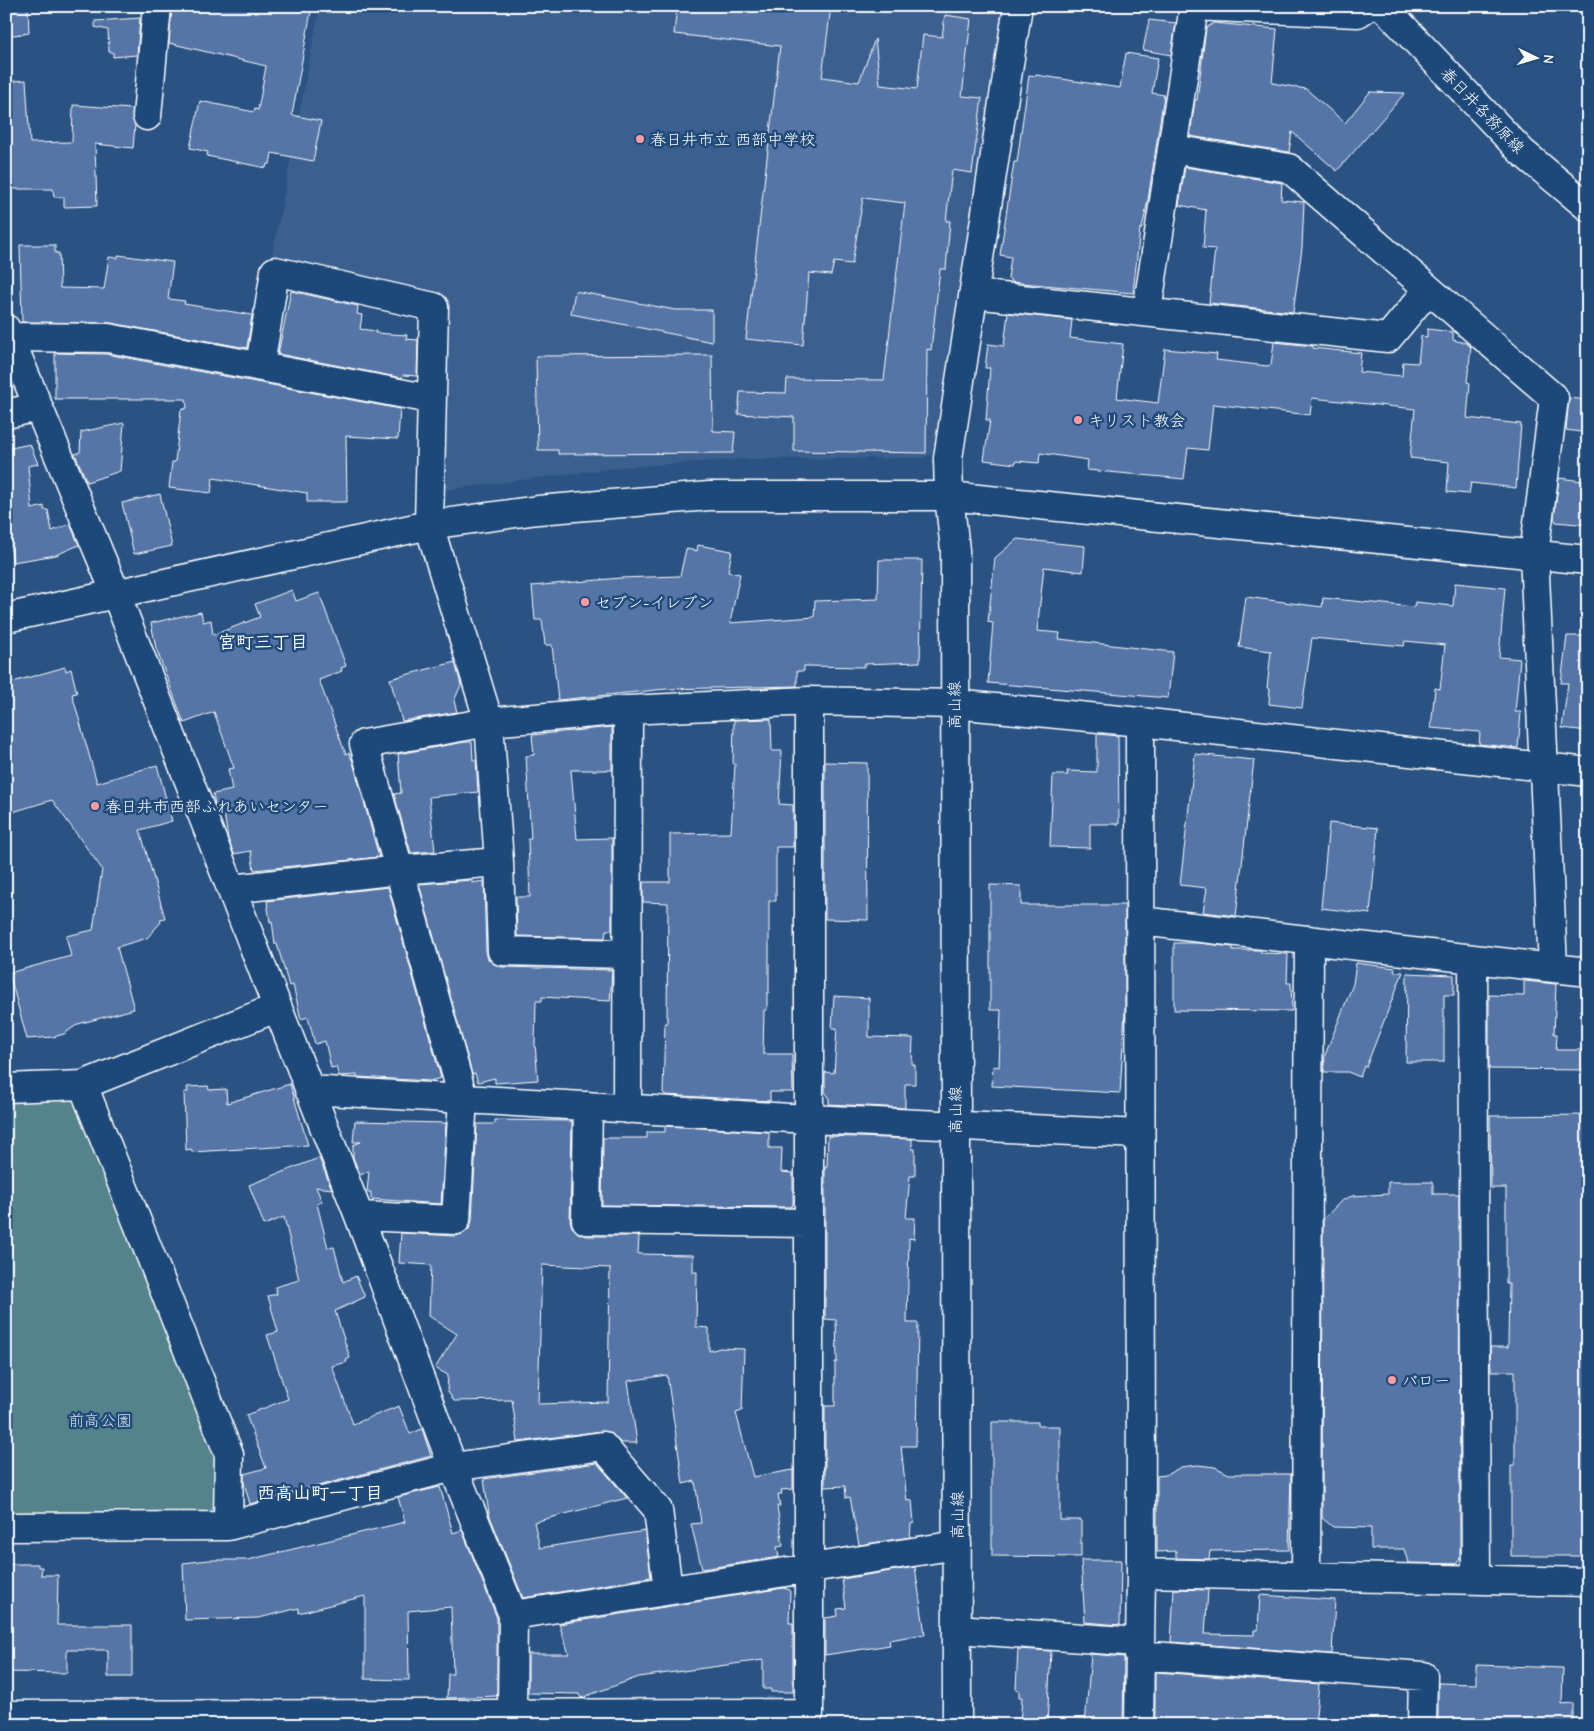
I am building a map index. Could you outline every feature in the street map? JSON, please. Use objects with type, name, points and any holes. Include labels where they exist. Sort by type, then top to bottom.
[{"type":"street","points":[[146,116],[157,6]]},
{"type":"street","name":"高山線","points":[[957,1725],[955,550],[949,496],[948,458],[1018,6]]},
{"type":"street","points":[[1147,311],[1192,6],[1358,13],[1369,6]]},
{"type":"street","name":"春日井各務原線","points":[[1384,6],[1522,152],[1588,206]]},
{"type":"street","points":[[1172,149],[1289,168],[1554,398],[1534,554],[1553,967]]},
{"type":"street","points":[[260,366],[275,272],[434,307],[429,525],[489,722],[499,862],[502,951],[627,954]]},
{"type":"street","points":[[974,294],[1388,338],[1428,290]]},
{"type":"street","points":[[431,399],[108,338],[8,333],[116,594],[232,889],[276,1008],[359,1216],[453,1467],[513,1615],[512,1713]]},
{"type":"street","points":[[6,414],[38,407]]},
{"type":"street","points":[[6,618],[429,525],[538,510],[709,496],[949,496],[1588,560]]},
{"type":"street","points":[[6,1715],[229,1720],[512,1713],[809,1712],[807,1224],[809,701]]},
{"type":"street","points":[[359,1216],[456,1220],[463,1098],[364,744],[489,722],[628,710],[809,701],[954,704],[1140,722],[1588,772]]},
{"type":"street","points":[[627,1109],[628,710]]},
{"type":"street","points":[[1138,1725],[1141,1573],[1140,722]]},
{"type":"street","points":[[232,889],[399,870],[499,862]]},
{"type":"street","points":[[1140,921],[1588,972]]},
{"type":"street","points":[[1306,1575],[1309,940]]},
{"type":"street","points":[[1474,959],[1476,1579]]},
{"type":"street","points":[[6,1088],[82,1085],[276,1008]]},
{"type":"street","points":[[82,1085],[229,1454],[228,1526]]},
{"type":"street","points":[[309,1090],[808,1119],[1140,1134]]},
{"type":"street","points":[[588,1106],[586,1220],[807,1224]]},
{"type":"street","points":[[6,1527],[228,1526],[453,1467],[603,1446],[658,1510],[668,1590]]},
{"type":"street","points":[[513,1615],[957,1545]]},
{"type":"street","points":[[1141,1573],[1588,1582]]},
{"type":"street","points":[[957,1629],[1138,1649],[1423,1676],[1422,1725]]},
{"type":"shaded area","name":"春日井市立 西部中学校","points":[[320,6],[1000,6],[1006,15],[933,453],[924,458],[745,459],[623,467],[444,490],[437,482],[443,301],[271,262]]},
{"type":"green space","name":"前高公園","points":[[68,1096],[80,1103],[215,1457],[216,1505],[208,1514],[6,1514],[6,1099]]},
{"type":"building","points":[[172,6],[312,6],[292,115],[321,121],[313,161],[272,153],[270,164],[267,164],[266,168],[207,156],[208,152],[190,148],[200,101],[254,112],[255,109],[258,110],[266,66],[169,43]]},
{"type":"building","points":[[677,6],[831,6],[822,77],[859,82],[875,39],[880,85],[917,89],[923,35],[942,37],[945,15],[971,19],[962,96],[982,98],[972,173],[952,170],[946,221],[950,221],[946,269],[940,269],[931,350],[927,349],[926,453],[794,451],[794,417],[738,414],[740,392],[786,393],[787,379],[884,380],[905,203],[863,198],[852,264],[834,262],[831,275],[809,273],[803,345],[746,339],[780,46],[674,34]]},
{"type":"building","points":[[28,7],[29,33],[6,36],[6,8]]},
{"type":"building","points":[[140,18],[137,55],[113,57],[113,52],[109,52],[108,30],[95,27],[95,21]]},
{"type":"building","points":[[1149,20],[1176,23],[1171,55],[1143,50]]},
{"type":"building","points":[[1214,23],[1277,29],[1272,83],[1306,89],[1345,123],[1370,92],[1405,93],[1337,171],[1292,132],[1289,152],[1190,136],[1195,100],[1197,100],[1206,28]]},
{"type":"building","points":[[1126,53],[1158,58],[1152,93],[1164,95],[1148,200],[1142,229],[1140,229],[1133,293],[1011,282],[1008,279],[1011,257],[1000,255],[1014,162],[1017,162],[1029,75],[1120,88]]},
{"type":"building","points":[[26,80],[30,143],[72,142],[73,105],[132,109],[135,125],[133,148],[95,144],[97,206],[64,207],[64,197],[54,197],[53,189],[6,189],[6,82]]},
{"type":"building","points":[[1185,167],[1282,183],[1281,200],[1304,202],[1302,248],[1293,312],[1209,303],[1215,249],[1203,248],[1206,210],[1179,205]]},
{"type":"building","points":[[20,245],[55,245],[55,253],[59,253],[60,288],[104,289],[109,257],[118,258],[118,255],[173,262],[168,299],[185,301],[184,304],[252,315],[247,348],[111,323],[22,322]]},
{"type":"building","points":[[291,291],[358,306],[357,314],[362,315],[360,329],[376,331],[375,333],[407,335],[406,339],[418,340],[417,376],[403,375],[402,378],[278,354]]},
{"type":"building","points":[[575,291],[675,310],[712,310],[712,342],[571,314]]},
{"type":"building","points":[[1008,313],[1072,320],[1070,338],[1123,344],[1117,398],[1158,403],[1165,349],[1217,354],[1216,360],[1267,366],[1271,365],[1274,342],[1313,346],[1313,348],[1361,353],[1359,372],[1402,376],[1403,362],[1418,363],[1421,336],[1427,337],[1427,329],[1453,332],[1453,340],[1466,343],[1471,347],[1467,382],[1470,383],[1467,418],[1521,424],[1516,488],[1471,483],[1469,494],[1447,492],[1449,462],[1410,458],[1415,409],[1312,398],[1310,415],[1213,404],[1208,450],[1188,448],[1184,479],[1087,470],[1088,460],[1040,453],[1039,463],[1016,461],[1015,464],[984,460],[990,420],[986,420],[990,368],[985,368],[988,344],[1004,346]]},
{"type":"building","points":[[55,353],[106,354],[400,409],[398,439],[346,436],[347,502],[307,502],[307,493],[213,478],[211,493],[169,488],[172,462],[175,462],[181,410],[187,408],[186,399],[55,399]]},
{"type":"building","points":[[712,355],[713,431],[735,432],[733,453],[558,454],[558,450],[538,450],[536,356]]},
{"type":"building","points":[[1569,398],[1588,400],[1588,433],[1566,430]]},
{"type":"building","points":[[124,423],[120,471],[87,482],[75,454],[80,452],[81,432]]},
{"type":"building","points":[[30,444],[38,464],[28,466],[32,509],[44,506],[44,510],[48,510],[52,531],[70,524],[79,545],[56,555],[13,562],[8,534],[6,535],[6,449]]},
{"type":"building","points":[[1559,478],[1583,481],[1582,496],[1588,497],[1588,525],[1556,522],[1554,518]]},
{"type":"building","points":[[160,494],[172,546],[134,554],[122,503]]},
{"type":"building","points":[[1017,539],[1085,546],[1083,572],[1044,567],[1037,631],[1060,633],[1059,639],[1173,652],[1168,698],[988,683],[993,623],[988,622],[995,558]]},
{"type":"building","points":[[698,545],[732,551],[728,572],[740,574],[730,623],[814,617],[815,601],[878,599],[879,560],[922,560],[920,662],[864,664],[864,667],[804,666],[804,671],[797,671],[797,686],[666,689],[558,700],[552,645],[545,645],[542,620],[535,620],[532,586],[620,578],[680,576],[686,549],[697,551]]},
{"type":"building","points":[[1455,583],[1505,588],[1499,657],[1520,659],[1515,712],[1521,712],[1518,748],[1479,744],[1480,732],[1431,728],[1435,688],[1440,689],[1445,645],[1405,641],[1404,646],[1312,638],[1302,708],[1269,704],[1270,689],[1267,688],[1271,651],[1239,647],[1246,597],[1322,607],[1323,598],[1414,607],[1415,602],[1453,606]]},
{"type":"building","points":[[292,590],[296,601],[319,593],[346,666],[341,668],[342,671],[319,680],[343,747],[346,754],[349,753],[353,762],[379,857],[254,870],[251,851],[234,854],[228,839],[224,813],[219,814],[215,805],[213,794],[232,790],[228,769],[234,768],[214,712],[184,723],[156,648],[151,623],[201,612],[203,622],[211,620],[213,635],[260,617],[255,604]]},
{"type":"building","points":[[1567,636],[1588,636],[1588,731],[1562,728],[1568,683],[1561,683]]},
{"type":"building","points":[[455,662],[461,685],[454,701],[457,712],[402,721],[390,679]]},
{"type":"building","name":"春日井市西部ふれあいセンター","points":[[65,667],[66,671],[71,669],[77,693],[72,694],[97,783],[157,765],[172,821],[140,830],[165,918],[160,919],[161,922],[147,938],[117,947],[134,1009],[78,1024],[64,1034],[27,1039],[9,973],[71,956],[66,936],[93,930],[102,869],[52,800],[6,814],[6,684]]},
{"type":"building","points":[[771,719],[772,751],[782,751],[779,804],[793,805],[793,847],[776,847],[776,901],[769,901],[769,993],[767,993],[767,1010],[764,1010],[763,1054],[792,1054],[793,1092],[770,1092],[770,1101],[666,1095],[663,1093],[665,1023],[667,1023],[668,903],[643,902],[643,882],[670,882],[670,834],[731,833],[735,764],[733,764],[734,720]]},
{"type":"building","points":[[612,727],[612,770],[571,770],[577,839],[612,838],[612,930],[606,930],[605,938],[517,936],[516,897],[530,897],[528,839],[531,839],[526,756],[534,755],[532,735]]},
{"type":"building","points":[[1097,734],[1118,736],[1119,824],[1090,824],[1090,848],[1050,846],[1053,775],[1068,775],[1067,771],[1097,772]]},
{"type":"building","points":[[472,742],[473,760],[476,760],[478,792],[429,797],[435,851],[411,853],[394,794],[401,793],[398,754]]},
{"type":"building","points":[[1195,754],[1254,760],[1236,916],[1203,912],[1207,888],[1180,885]]},
{"type":"building","points":[[825,762],[867,763],[868,920],[825,919]]},
{"type":"building","points":[[1329,823],[1378,828],[1370,914],[1321,908]]},
{"type":"building","points":[[472,880],[472,883],[484,881],[486,952],[488,959],[494,964],[502,967],[612,970],[610,1001],[542,997],[542,1001],[536,1001],[535,1044],[538,1080],[495,1083],[495,1078],[478,1082],[475,1073],[472,1074],[419,884]]},
{"type":"building","points":[[990,885],[1021,886],[1021,905],[1125,905],[1125,1011],[1120,1093],[992,1086],[993,1066],[999,1067],[1001,1010],[990,1010]]},
{"type":"building","points":[[388,887],[441,1078],[430,1081],[357,1077],[357,1075],[339,1076],[336,1067],[331,1068],[325,1041],[315,1044],[308,1017],[301,1019],[293,985],[289,986],[277,944],[275,944],[272,921],[270,922],[267,901]]},
{"type":"building","points":[[1174,943],[1199,943],[1233,947],[1233,950],[1261,950],[1261,953],[1288,954],[1287,983],[1291,983],[1292,1011],[1174,1010]]},
{"type":"building","points":[[1356,963],[1395,968],[1394,972],[1403,972],[1366,1067],[1364,1066],[1360,1077],[1348,1072],[1324,1072],[1325,1055],[1353,984]]},
{"type":"building","points":[[1407,973],[1454,975],[1454,995],[1444,995],[1444,1062],[1406,1062]]},
{"type":"building","points":[[1524,981],[1556,984],[1554,1034],[1557,1034],[1556,1050],[1588,1050],[1588,1070],[1489,1069],[1489,995],[1524,996]]},
{"type":"building","points":[[834,996],[869,998],[869,1037],[913,1038],[912,1064],[915,1065],[915,1084],[905,1084],[905,1108],[829,1104],[829,1097],[825,1092],[825,1072],[834,1073],[837,1028],[832,1028]]},
{"type":"building","points":[[290,1084],[308,1145],[192,1152],[191,1149],[186,1150],[184,1092],[188,1092],[187,1087],[208,1086],[209,1090],[226,1089],[227,1103]]},
{"type":"building","points":[[1588,1115],[1588,1556],[1511,1556],[1511,1465],[1515,1465],[1515,1371],[1491,1371],[1490,1347],[1508,1347],[1509,1284],[1506,1284],[1506,1188],[1491,1188],[1490,1116]]},
{"type":"building","points":[[495,1120],[572,1121],[570,1220],[572,1227],[578,1233],[586,1236],[639,1236],[638,1254],[693,1255],[693,1272],[697,1272],[696,1327],[709,1328],[709,1351],[720,1348],[744,1349],[742,1411],[736,1413],[753,1477],[793,1470],[793,1489],[781,1490],[782,1494],[778,1494],[780,1506],[777,1506],[783,1546],[777,1547],[779,1557],[702,1569],[691,1524],[701,1523],[695,1481],[683,1484],[667,1375],[628,1381],[637,1443],[621,1443],[609,1432],[601,1431],[518,1442],[512,1400],[454,1401],[447,1390],[448,1375],[435,1368],[457,1334],[429,1316],[431,1265],[399,1263],[401,1233],[455,1236],[463,1234],[469,1229],[472,1221],[477,1124],[495,1124]],"holes":[[[542,1265],[610,1268],[608,1402],[538,1404]]]},
{"type":"building","points":[[355,1121],[446,1123],[441,1204],[371,1199],[371,1192],[367,1192],[369,1171],[360,1175],[353,1157],[353,1145],[361,1142],[353,1142]]},
{"type":"building","points":[[665,1126],[769,1132],[769,1148],[782,1148],[781,1172],[793,1173],[793,1204],[791,1207],[602,1205],[603,1138],[647,1138],[647,1132],[665,1132]]},
{"type":"building","points":[[828,1136],[912,1139],[912,1149],[915,1149],[915,1176],[910,1176],[906,1218],[915,1218],[914,1239],[909,1238],[907,1323],[918,1323],[916,1446],[901,1446],[907,1501],[912,1500],[914,1523],[911,1524],[910,1537],[859,1545],[850,1497],[846,1498],[845,1486],[825,1487],[825,1406],[835,1406],[835,1362],[837,1362],[836,1320],[825,1319],[825,1166],[827,1166]]},
{"type":"building","points":[[319,1158],[332,1189],[316,1187],[322,1202],[317,1204],[328,1248],[334,1247],[343,1282],[356,1276],[365,1297],[335,1311],[350,1358],[346,1360],[347,1362],[332,1366],[353,1424],[399,1406],[410,1434],[422,1429],[431,1456],[250,1504],[244,1483],[244,1474],[266,1468],[246,1415],[288,1399],[267,1335],[278,1332],[268,1296],[277,1294],[275,1287],[299,1280],[284,1217],[264,1225],[249,1185]]},
{"type":"building","name":"バロー","points":[[1388,1182],[1433,1182],[1433,1194],[1459,1194],[1460,1559],[1456,1564],[1408,1563],[1404,1549],[1371,1549],[1371,1528],[1333,1527],[1322,1518],[1323,1220],[1341,1201],[1352,1196],[1388,1194]]},
{"type":"building","points":[[992,1422],[1038,1422],[1038,1426],[1060,1426],[1060,1520],[1081,1520],[1081,1557],[992,1556]]},
{"type":"building","points":[[597,1463],[627,1498],[534,1522],[540,1548],[645,1531],[651,1577],[523,1598],[489,1514],[484,1479]]},
{"type":"building","points":[[1198,1465],[1215,1467],[1229,1474],[1291,1474],[1289,1550],[1210,1551],[1209,1559],[1176,1558],[1176,1551],[1157,1552],[1157,1476],[1166,1475],[1181,1467]]},
{"type":"building","points":[[440,1487],[453,1533],[462,1530],[497,1618],[497,1696],[447,1698],[448,1674],[453,1674],[451,1607],[408,1611],[409,1680],[365,1679],[365,1596],[299,1613],[299,1608],[259,1618],[185,1620],[183,1563],[209,1560],[248,1560],[405,1522],[398,1497]]},
{"type":"building","points":[[1081,1560],[1121,1560],[1120,1625],[1085,1622]]},
{"type":"building","points":[[6,1564],[38,1564],[38,1567],[42,1567],[41,1575],[58,1575],[57,1625],[132,1625],[132,1677],[108,1677],[108,1650],[67,1650],[67,1673],[6,1672]]},
{"type":"building","points":[[915,1567],[925,1634],[889,1640],[890,1645],[825,1655],[825,1618],[838,1616],[837,1609],[846,1608],[842,1579]]},
{"type":"building","points":[[783,1588],[790,1590],[789,1623],[793,1623],[793,1692],[771,1692],[771,1689],[763,1689],[763,1660],[639,1677],[581,1698],[579,1694],[528,1693],[528,1654],[569,1654],[559,1624]]},
{"type":"building","points":[[1174,1589],[1208,1590],[1205,1634],[1254,1635],[1254,1630],[1258,1630],[1260,1595],[1335,1600],[1332,1654],[1171,1642]]},
{"type":"building","points":[[1018,1649],[1051,1651],[1047,1725],[1020,1725],[1022,1697],[1019,1697],[1019,1690],[1016,1689]]},
{"type":"building","points":[[1091,1654],[1124,1657],[1123,1725],[1085,1725]]},
{"type":"building","points":[[1476,1665],[1563,1668],[1562,1704],[1573,1703],[1573,1725],[1438,1725],[1438,1683],[1476,1684]]},
{"type":"building","points":[[1155,1672],[1319,1684],[1315,1725],[1255,1725],[1205,1720],[1205,1725],[1167,1725],[1167,1722],[1155,1721]]},
{"type":"place","name":"春日井市立 西部中学校","points":[[640,139]]},
{"type":"place","name":"キリスト教会","points":[[1078,420]]},
{"type":"place","name":"セブン-イレブン","points":[[585,602]]},
{"type":"place","name":"春日井市西部ふれあいセンター","points":[[95,806]]},
{"type":"place","name":"バロー","points":[[1392,1380]]},
{"type":"district","name":"宮町三丁目","points":[[263,642]]},
{"type":"district","name":"西高山町一丁目","points":[[320,1493]]}]
